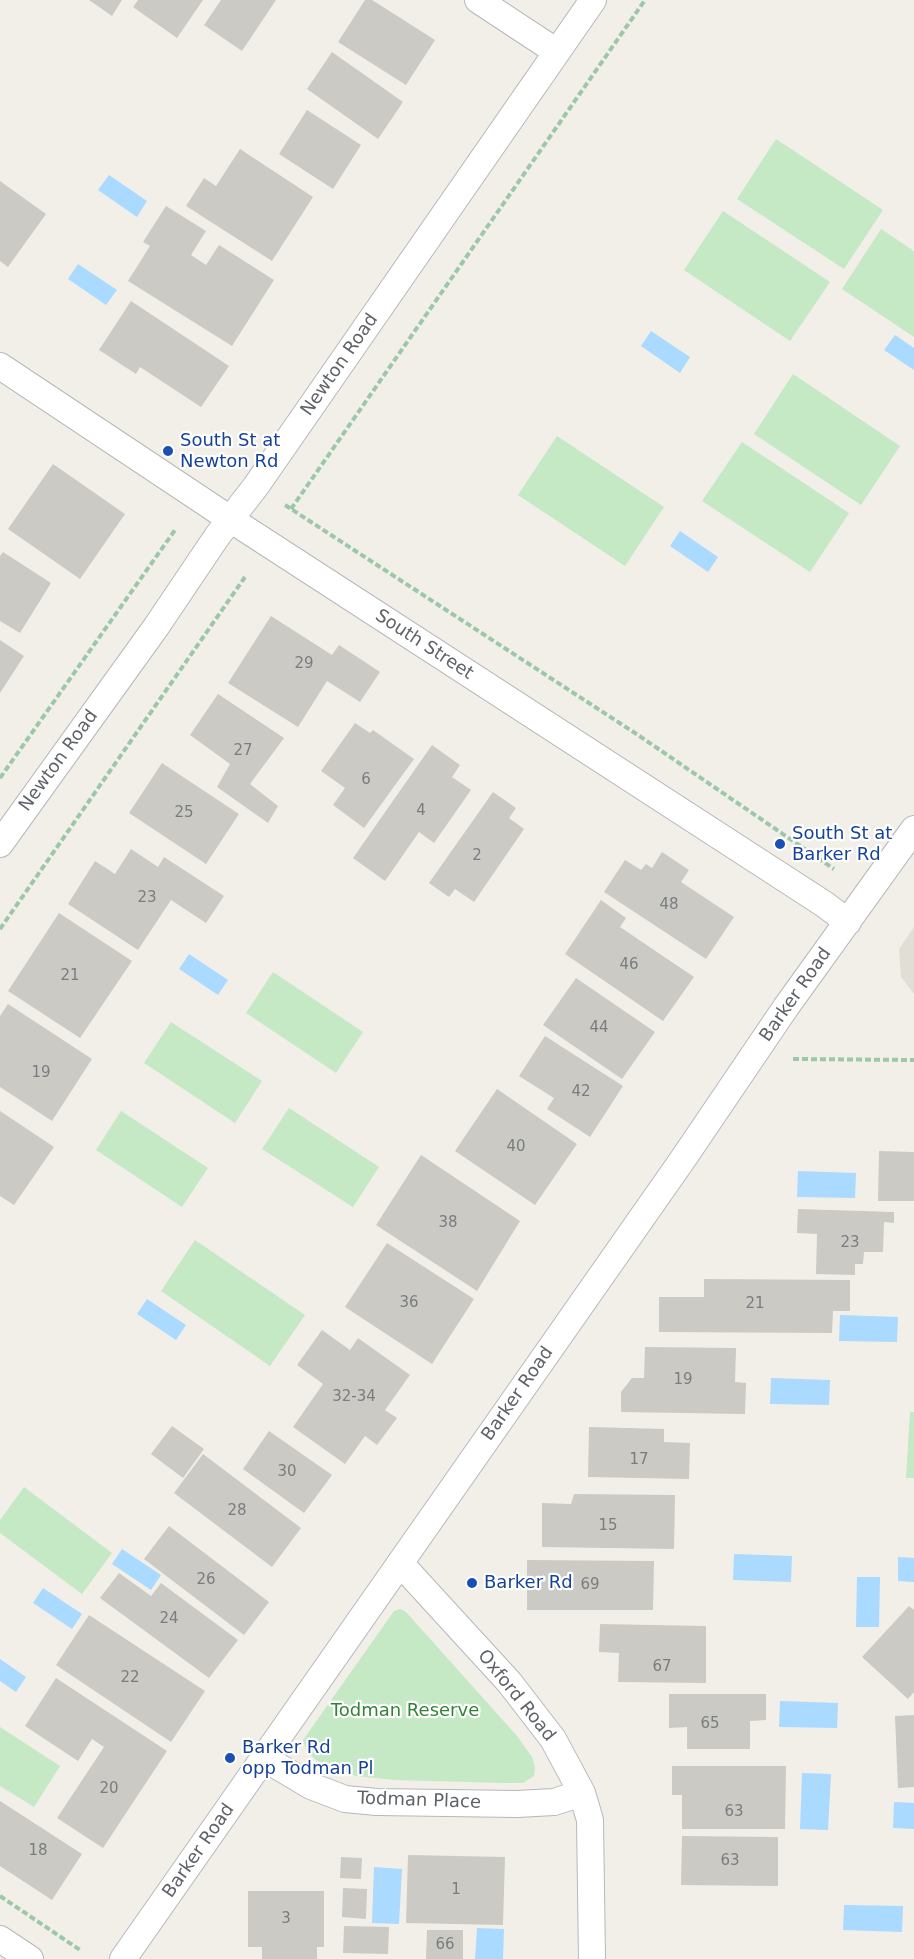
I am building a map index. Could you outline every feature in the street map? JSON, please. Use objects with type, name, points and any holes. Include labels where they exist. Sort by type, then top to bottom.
[{"type":"street","points":[[478,0],[557,52]]},
{"type":"street","name":"Newton Road","points":[[0,844],[156,627],[218,535],[256,486],[593,0]]},
{"type":"street","name":"South Street","points":[[0,366],[230,519],[848,922]]},
{"type":"street","name":"Barker Road","points":[[123,1959],[683,1159],[786,1007],[914,829]]},
{"type":"street","name":"Oxford Road","points":[[400,1563],[509,1682],[553,1739],[582,1793],[590,1820],[592,1959]]},
{"type":"street","name":"Todman Place","points":[[264,1758],[311,1786],[345,1799],[377,1802],[517,1804],[554,1802],[582,1793]]},
{"type":"street","points":[[0,1939],[30,1959]]},
{"type":"path","points":[[291,509],[391,362],[645,0]]},
{"type":"path","points":[[285,505],[638,735],[834,869]]},
{"type":"path","points":[[0,778],[175,530]]},
{"type":"path","points":[[0,929],[245,577]]},
{"type":"path","points":[[793,1059],[914,1060]]},
{"type":"path","points":[[0,1896],[80,1950]]},
{"type":"shaded area","points":[[914,927],[914,994],[901,977],[899,949]]},
{"type":"green space","points":[[776,139],[883,210],[844,269],[737,199]]},
{"type":"green space","points":[[723,211],[830,282],[790,341],[684,270]]},
{"type":"green space","points":[[881,229],[914,251],[914,337],[842,289]]},
{"type":"green space","points":[[793,374],[900,446],[861,505],[754,434]]},
{"type":"green space","points":[[557,436],[664,507],[625,566],[518,495]]},
{"type":"green space","points":[[742,442],[849,513],[810,572],[702,501]]},
{"type":"green space","points":[[273,972],[363,1032],[336,1073],[246,1013]]},
{"type":"green space","points":[[171,1022],[262,1081],[235,1123],[144,1063]]},
{"type":"green space","points":[[289,1108],[379,1167],[353,1207],[262,1149]]},
{"type":"green space","points":[[121,1111],[208,1168],[182,1207],[96,1150]]},
{"type":"green space","points":[[195,1240],[305,1315],[270,1366],[161,1291]]},
{"type":"green space","points":[[910,1412],[914,1412],[914,1478],[906,1478]]},
{"type":"green space","points":[[24,1487],[112,1553],[82,1594],[0,1533],[0,1520]]},
{"type":"green space","name":"Todman Reserve","points":[[400,1609],[406,1612],[517,1736],[532,1757],[535,1767],[534,1776],[523,1783],[506,1783],[394,1780],[356,1776],[324,1767],[307,1752],[303,1740],[394,1611]]},
{"type":"green space","points":[[0,1727],[60,1766],[34,1807],[0,1786]]},
{"type":"water","points":[[109,175],[147,201],[137,217],[98,190]]},
{"type":"water","points":[[78,264],[117,290],[106,305],[68,279]]},
{"type":"water","points":[[651,331],[690,357],[680,373],[641,346]]},
{"type":"water","points":[[895,335],[914,348],[914,370],[884,350]]},
{"type":"water","points":[[680,531],[718,557],[708,572],[670,546]]},
{"type":"water","points":[[189,954],[228,980],[218,995],[179,969]]},
{"type":"water","points":[[798,1171],[856,1173],[855,1198],[797,1197]]},
{"type":"water","points":[[147,1299],[186,1325],[176,1340],[137,1314]]},
{"type":"water","points":[[840,1315],[898,1317],[897,1342],[839,1341]]},
{"type":"water","points":[[771,1378],[830,1380],[829,1405],[770,1404]]},
{"type":"water","points":[[122,1549],[161,1575],[151,1590],[112,1564]]},
{"type":"water","points":[[734,1554],[792,1556],[791,1582],[733,1580]]},
{"type":"water","points":[[898,1557],[914,1558],[914,1582],[898,1581]]},
{"type":"water","points":[[857,1577],[880,1577],[879,1627],[856,1627]]},
{"type":"water","points":[[43,1588],[82,1614],[72,1629],[33,1603]]},
{"type":"water","points":[[0,1659],[26,1677],[16,1692],[0,1681]]},
{"type":"water","points":[[780,1701],[838,1703],[837,1728],[779,1727]]},
{"type":"water","points":[[802,1773],[831,1774],[828,1830],[800,1829]]},
{"type":"water","points":[[894,1802],[914,1803],[914,1829],[893,1828]]},
{"type":"water","points":[[374,1867],[402,1869],[399,1924],[372,1923]]},
{"type":"water","points":[[844,1905],[903,1906],[902,1932],[843,1930]]},
{"type":"water","points":[[477,1928],[504,1929],[503,1959],[475,1959]]},
{"type":"building","points":[[89,0],[122,0],[112,16]]},
{"type":"building","points":[[138,0],[203,0],[177,38],[133,7]]},
{"type":"building","points":[[221,0],[276,0],[242,51],[204,25]]},
{"type":"building","points":[[365,0],[372,0],[435,40],[406,85],[338,42]]},
{"type":"building","points":[[332,52],[403,102],[378,139],[307,89]]},
{"type":"building","points":[[307,110],[361,145],[333,189],[279,154]]},
{"type":"building","points":[[240,149],[313,197],[272,261],[186,206],[204,178],[216,186]]},
{"type":"building","points":[[0,181],[46,214],[8,267],[0,261]]},
{"type":"building","points":[[166,206],[206,231],[191,255],[206,265],[219,245],[274,280],[232,346],[128,281],[150,246],[143,242]]},
{"type":"building","points":[[131,301],[229,366],[201,407],[140,367],[136,374],[99,350]]},
{"type":"building","points":[[53,464],[125,514],[80,579],[8,529]]},
{"type":"building","points":[[3,552],[51,583],[20,633],[0,621],[0,556]]},
{"type":"building","points":[[271,616],[332,655],[339,645],[380,672],[360,702],[327,681],[298,727],[228,683]]},
{"type":"building","points":[[0,640],[24,656],[0,693]]},
{"type":"building","points":[[218,694],[284,738],[250,784],[278,806],[268,823],[217,787],[230,764],[190,735]]},
{"type":"building","points":[[355,723],[370,733],[373,730],[414,759],[364,828],[333,805],[345,788],[321,771]]},
{"type":"building","points":[[432,745],[460,765],[452,777],[471,790],[434,843],[419,832],[385,881],[353,858]]},
{"type":"building","points":[[162,763],[239,814],[206,864],[129,813]]},
{"type":"building","points":[[493,792],[516,808],[509,818],[524,829],[474,902],[455,889],[449,897],[429,883]]},
{"type":"building","points":[[131,849],[158,867],[164,857],[224,896],[206,923],[171,900],[138,950],[68,904],[95,861],[115,874]]},
{"type":"building","points":[[662,852],[689,870],[681,882],[734,917],[706,959],[604,892],[625,860],[641,870],[646,864],[652,868]]},
{"type":"building","points":[[601,900],[626,918],[620,927],[694,977],[663,1021],[565,954]]},
{"type":"building","points":[[59,913],[132,961],[80,1038],[8,991]]},
{"type":"building","points":[[576,978],[655,1032],[622,1079],[543,1025]]},
{"type":"building","points":[[8,1004],[92,1059],[52,1121],[0,1087],[0,1016]]},
{"type":"building","points":[[545,1036],[623,1086],[590,1137],[547,1109],[554,1098],[519,1076]]},
{"type":"building","points":[[497,1089],[577,1144],[535,1205],[455,1151]]},
{"type":"building","points":[[0,1111],[54,1147],[14,1205],[0,1196]]},
{"type":"building","points":[[879,1151],[914,1152],[914,1201],[878,1201]]},
{"type":"building","points":[[421,1155],[520,1221],[477,1291],[376,1225]]},
{"type":"building","points":[[798,1209],[894,1212],[894,1223],[884,1222],[883,1252],[864,1252],[863,1264],[855,1264],[855,1275],[816,1274],[817,1234],[797,1233]]},
{"type":"building","points":[[387,1243],[474,1299],[432,1364],[345,1307]]},
{"type":"building","points":[[704,1279],[850,1280],[850,1311],[833,1311],[832,1333],[659,1332],[659,1297],[704,1297]]},
{"type":"building","points":[[322,1330],[350,1350],[358,1338],[410,1375],[385,1410],[397,1418],[377,1445],[365,1436],[345,1464],[293,1427],[323,1384],[297,1365]]},
{"type":"building","points":[[645,1347],[736,1348],[735,1382],[746,1383],[745,1414],[621,1412],[621,1392],[632,1378],[644,1378]]},
{"type":"building","points":[[172,1426],[204,1449],[183,1478],[151,1454]]},
{"type":"building","points":[[589,1427],[664,1429],[664,1442],[690,1443],[689,1479],[588,1477]]},
{"type":"building","points":[[269,1431],[332,1475],[304,1513],[243,1469]]},
{"type":"building","points":[[203,1454],[301,1528],[272,1567],[174,1493]]},
{"type":"building","points":[[574,1494],[675,1495],[674,1549],[542,1547],[542,1503],[571,1504]]},
{"type":"building","points":[[169,1526],[269,1602],[244,1635],[144,1559]]},
{"type":"building","points":[[527,1560],[654,1561],[653,1610],[527,1610]]},
{"type":"building","points":[[119,1573],[151,1596],[161,1583],[238,1640],[209,1678],[100,1598]]},
{"type":"building","points":[[909,1606],[914,1610],[914,1692],[908,1699],[862,1657]]},
{"type":"building","points":[[89,1615],[205,1691],[171,1742],[56,1665]]},
{"type":"building","points":[[600,1624],[706,1626],[706,1683],[618,1682],[619,1653],[599,1652]]},
{"type":"building","points":[[56,1678],[167,1751],[103,1848],[57,1818],[104,1747],[92,1739],[78,1761],[25,1726]]},
{"type":"building","points":[[669,1694],[766,1694],[766,1720],[750,1721],[750,1749],[687,1749],[687,1727],[669,1728]]},
{"type":"building","points":[[914,1715],[914,1787],[898,1788],[895,1716]]},
{"type":"building","points":[[672,1766],[786,1766],[785,1829],[682,1829],[682,1795],[672,1795]]},
{"type":"building","points":[[0,1801],[82,1854],[52,1900],[0,1866]]},
{"type":"building","points":[[682,1836],[778,1837],[778,1886],[681,1885]]},
{"type":"building","points":[[408,1855],[505,1857],[503,1925],[406,1923]]},
{"type":"building","points":[[341,1857],[362,1858],[361,1879],[340,1878]]},
{"type":"building","points":[[343,1888],[367,1889],[366,1919],[342,1917]]},
{"type":"building","points":[[248,1891],[324,1891],[324,1947],[317,1947],[317,1959],[262,1959],[262,1947],[248,1947]]},
{"type":"building","points":[[344,1926],[389,1927],[388,1954],[343,1953]]},
{"type":"building","points":[[427,1930],[463,1930],[463,1959],[426,1959]]},
{"type":"place","name":"South St at Newton Rd","points":[[168,451]]},
{"type":"place","name":"South St at Barker Rd","points":[[780,844]]},
{"type":"place","name":"Barker Rd","points":[[472,1583]]},
{"type":"place","name":"Barker Rd opp Todman Pl","points":[[230,1758]]}]
